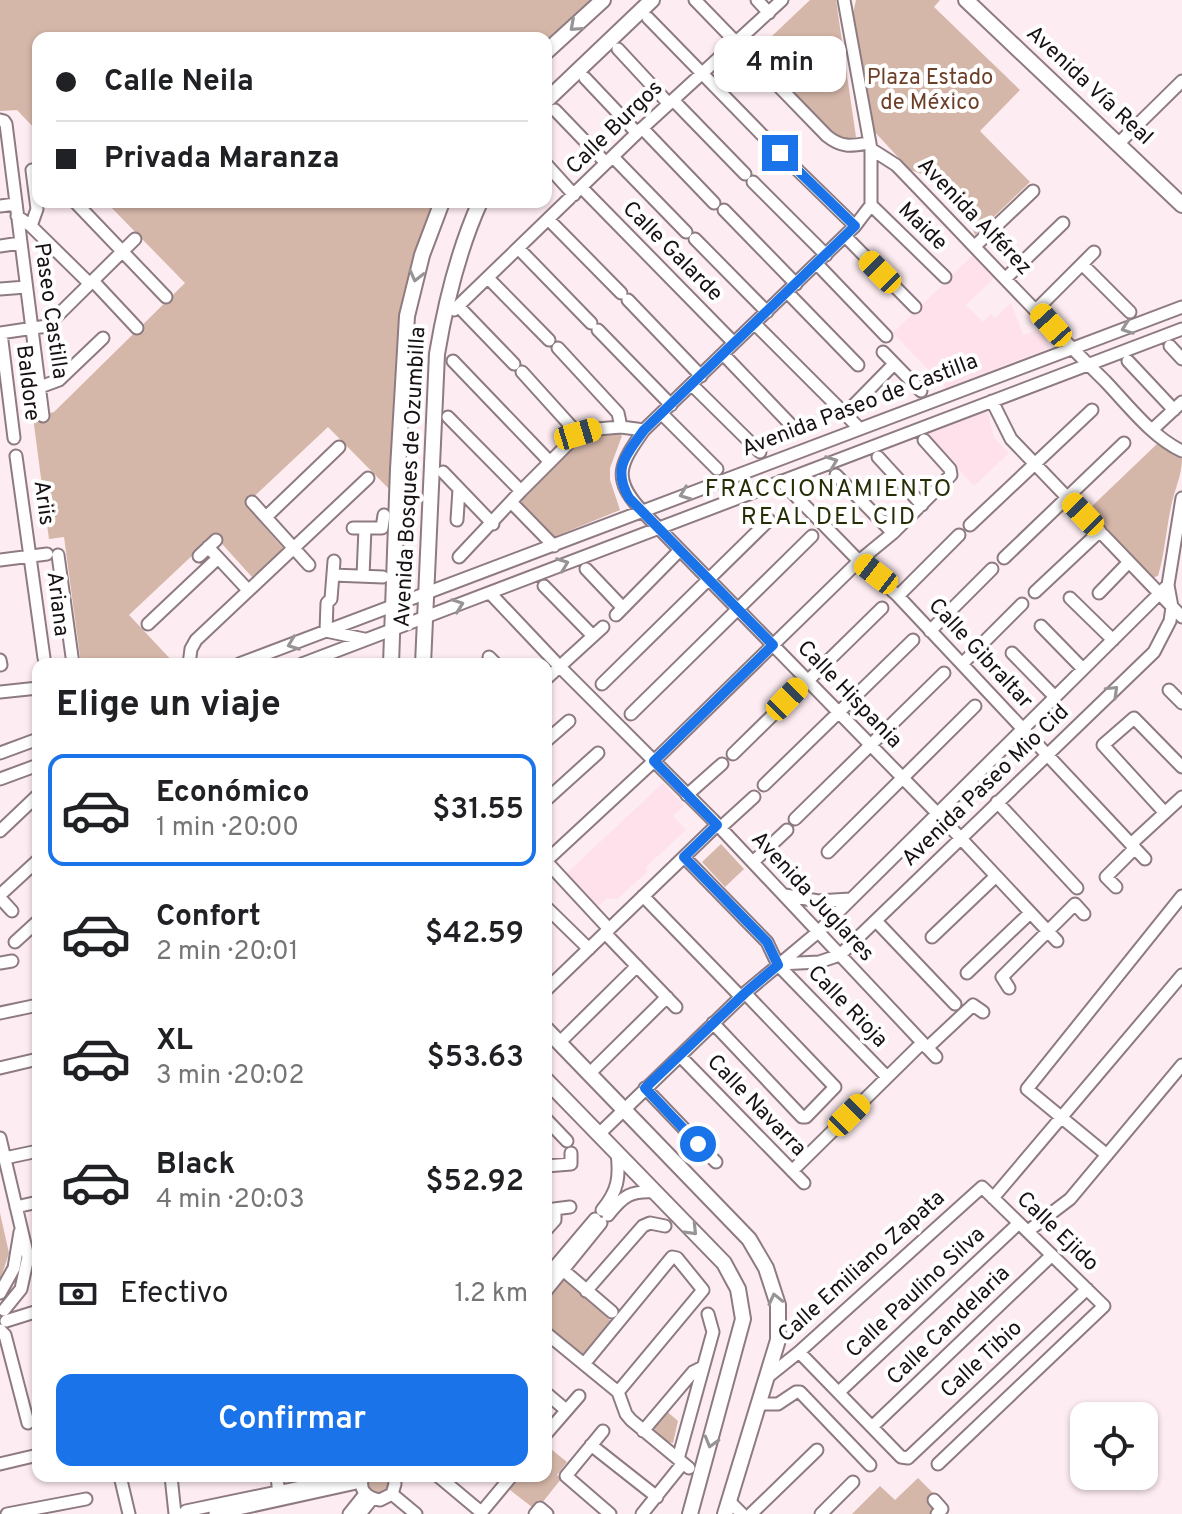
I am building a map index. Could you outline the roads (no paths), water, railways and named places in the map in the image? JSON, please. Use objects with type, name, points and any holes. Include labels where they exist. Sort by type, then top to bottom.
[{"type":"main road","points":[[552,47],[603,0]]},
{"type":"main road","points":[[552,104],[652,0]]},
{"type":"main road","name":"Avenida Vía Real","points":[[966,0],[1182,205]]},
{"type":"main road","name":"Avenida Bosques de Ozumbilla","points":[[391,658],[407,316],[422,255],[440,208]]},
{"type":"main road","name":"Avenida Bosques de Ozumbilla","points":[[423,658],[437,354],[445,305],[463,241],[477,208]]},
{"type":"main road","points":[[552,1035],[749,1239],[766,1268],[778,1305],[778,1340],[728,1508]]},
{"type":"main road","points":[[552,1086],[724,1263],[738,1289],[743,1319],[690,1514]]},
{"type":"street","points":[[695,0],[837,144],[870,146]]},
{"type":"street","points":[[757,0],[769,13]]},
{"type":"street","name":"Calle Burgos","points":[[578,434],[518,368],[456,308],[640,130],[782,0]]},
{"type":"street","points":[[845,1],[870,146],[871,205]]},
{"type":"street","points":[[648,18],[855,226]]},
{"type":"street","points":[[618,49],[826,255]]},
{"type":"street","points":[[585,78],[719,206],[858,365]]},
{"type":"street","points":[[1118,144],[1182,81]]},
{"type":"street","points":[[552,106],[767,312]]},
{"type":"street","name":"Paseo Castilla","points":[[0,120],[6,124],[43,416]]},
{"type":"street","name":"Avenida Alférez","points":[[870,146],[898,168],[1153,429],[1182,451]]},
{"type":"street","points":[[871,181],[888,168],[898,168]]},
{"type":"street","name":"Calle Galarde","points":[[552,169],[734,343]]},
{"type":"street","points":[[975,246],[1033,191]]},
{"type":"street","name":"Calle Hispania","points":[[871,205],[817,264],[644,430],[621,466],[623,487],[642,511],[937,813],[1053,937]]},
{"type":"street","name":"Maide","points":[[871,205],[945,277]]},
{"type":"street","points":[[0,206],[16,210],[137,328]]},
{"type":"street","points":[[31,226],[37,208]]},
{"type":"street","points":[[81,208],[166,297]]},
{"type":"street","points":[[549,220],[701,376]]},
{"type":"street","points":[[1006,278],[1063,223]]},
{"type":"street","points":[[845,236],[915,307]]},
{"type":"street","points":[[0,333],[47,326],[135,239]]},
{"type":"street","points":[[0,246],[20,243]]},
{"type":"street","points":[[519,249],[595,326],[717,469]]},
{"type":"street","points":[[1036,310],[1094,252]]},
{"type":"street","points":[[817,264],[886,336]]},
{"type":"street","points":[[1082,264],[1130,312]]},
{"type":"street","points":[[488,278],[618,413],[621,427]]},
{"type":"street","points":[[0,289],[26,287]]},
{"type":"street","name":"Avenida Paseo de Castilla","points":[[255,658],[1182,307]]},
{"type":"street","points":[[755,324],[859,428]]},
{"type":"street","name":"Avenida Paseo de Castilla","points":[[317,658],[1182,329]]},
{"type":"street","name":"Baldore","points":[[0,333],[14,438]]},
{"type":"street","points":[[40,387],[59,380],[103,338]]},
{"type":"street","points":[[1170,346],[1182,359]]},
{"type":"street","points":[[883,352],[921,391]]},
{"type":"street","points":[[723,354],[792,426]]},
{"type":"street","points":[[453,361],[550,462]]},
{"type":"street","points":[[1128,361],[1178,406],[1153,429]]},
{"type":"street","points":[[845,414],[894,364]]},
{"type":"street","points":[[692,385],[760,452]]},
{"type":"street","points":[[992,401],[1011,439],[1129,562],[1164,589],[1172,607],[1182,617]]},
{"type":"street","points":[[970,525],[1092,410]]},
{"type":"street","points":[[448,417],[521,491]]},
{"type":"street","points":[[459,557],[578,434],[621,427],[644,430]]},
{"type":"street","points":[[552,855],[654,761],[859,561],[893,533],[952,472],[924,440]]},
{"type":"street","points":[[1004,558],[1124,443]]},
{"type":"street","points":[[266,517],[339,447]]},
{"type":"street","name":"Ariis","points":[[16,456],[30,556]]},
{"type":"street","points":[[878,457],[922,505]]},
{"type":"street","points":[[443,472],[493,524]]},
{"type":"street","points":[[836,475],[893,533]]},
{"type":"street","points":[[190,658],[196,640],[368,478]]},
{"type":"street","name":"Calle Gibraltar","points":[[781,481],[898,596],[1145,859]]},
{"type":"street","points":[[457,520],[459,489]]},
{"type":"street","points":[[1164,589],[1182,498]]},
{"type":"street","points":[[252,502],[309,565]]},
{"type":"street","points":[[512,503],[554,546]]},
{"type":"street","points":[[363,576],[359,528],[382,528],[384,515]]},
{"type":"street","points":[[602,684],[769,520]]},
{"type":"street","points":[[1035,592],[1100,531]]},
{"type":"street","points":[[898,596],[959,535]]},
{"type":"street","points":[[631,714],[812,536]]},
{"type":"street","points":[[208,547],[248,590]]},
{"type":"street","points":[[586,569],[620,611],[680,550]]},
{"type":"street","points":[[0,560],[52,554],[72,658]]},
{"type":"street","name":"Ariana","points":[[30,556],[44,658]]},
{"type":"street","points":[[148,624],[218,558]]},
{"type":"street","points":[[334,561],[326,631],[364,639]]},
{"type":"street","points":[[1099,593],[1129,562]]},
{"type":"street","points":[[930,631],[992,569]]},
{"type":"street","points":[[333,575],[383,577]]},
{"type":"street","points":[[544,586],[593,636]]},
{"type":"street","name":"Avenida Paseo Mio Cid","points":[[599,1134],[743,995],[818,932],[1164,589]]},
{"type":"street","name":"Avenida Juglares","points":[[490,593],[551,658]]},
{"type":"street","points":[[1070,598],[1113,640]]},
{"type":"street","points":[[962,664],[1022,604]]},
{"type":"street","name":"Avenida Paseo Mio Cid","points":[[840,955],[1154,652],[1170,621],[1172,607]]},
{"type":"street","points":[[733,754],[805,680],[882,608]]},
{"type":"street","points":[[330,616],[352,622]]},
{"type":"street","points":[[1041,626],[1083,669]]},
{"type":"street","points":[[552,674],[603,627]]},
{"type":"street","points":[[764,785],[913,640]]},
{"type":"street","points":[[1012,653],[1055,697]]},
{"type":"street","name":"Avenida Juglares","points":[[552,659],[785,895],[936,1057]]},
{"type":"street","points":[[795,819],[944,673]]},
{"type":"street","points":[[0,692],[32,689]]},
{"type":"street","points":[[828,852],[975,706]]},
{"type":"street","points":[[1165,813],[1103,745],[1134,718],[1182,767]]},
{"type":"street","points":[[552,736],[569,721]]},
{"type":"street","points":[[0,753],[32,741]]},
{"type":"street","points":[[552,795],[598,753]]},
{"type":"street","points":[[687,795],[722,764]]},
{"type":"street","points":[[0,779],[32,767]]},
{"type":"street","points":[[552,984],[684,857],[754,797]]},
{"type":"street","points":[[1116,887],[1107,879],[1107,874],[1182,797]]},
{"type":"street","points":[[0,831],[32,801]]},
{"type":"street","points":[[997,802],[1077,888]]},
{"type":"street","points":[[753,862],[787,830]]},
{"type":"street","name":"Calle Rioja","points":[[684,857],[767,942],[778,965],[887,1077]]},
{"type":"street","points":[[12,911],[0,897],[32,866]]},
{"type":"street","points":[[552,868],[671,1002],[589,1074]]},
{"type":"street","points":[[932,937],[995,877]]},
{"type":"street","points":[[785,895],[818,901],[850,899]]},
{"type":"street","points":[[643,896],[835,1087],[806,1117],[802,1117],[713,1023]]},
{"type":"street","points":[[1107,1155],[1027,1089],[1182,896]]},
{"type":"street","points":[[1009,988],[1002,977],[1053,937],[1075,904],[1084,914]]},
{"type":"street","points":[[552,913],[589,949]]},
{"type":"street","points":[[967,973],[1030,913]]},
{"type":"street","points":[[876,921],[955,1004]]},
{"type":"street","points":[[15,942],[32,926]]},
{"type":"street","points":[[778,965],[819,962],[840,955]]},
{"type":"street","points":[[559,1043],[637,966]]},
{"type":"street","points":[[993,1198],[1182,975]]},
{"type":"street","points":[[792,1171],[887,1077],[973,1005],[983,1012]]},
{"type":"street","points":[[0,1013],[32,1006]]},
{"type":"street","name":"Calle Navarra","points":[[680,1056],[804,1183]]},
{"type":"street","points":[[0,1068],[32,1060]]},
{"type":"street","name":"Calle Paulino Silva","points":[[839,1392],[1024,1227],[1070,1199],[1182,1065]]},
{"type":"street","points":[[645,1088],[716,1162]]},
{"type":"street","points":[[552,1125],[567,1141]]},
{"type":"street","points":[[0,1138],[20,1231],[32,1254]]},
{"type":"street","points":[[5,1158],[32,1152]]},
{"type":"street","points":[[552,1166],[571,1164],[571,1153]]},
{"type":"street","points":[[552,1284],[601,1218],[616,1192],[619,1179],[617,1153]]},
{"type":"street","name":"Calle Emiliano Zapata","points":[[769,1376],[982,1187]]},
{"type":"street","name":"Calle Ejido","points":[[938,1464],[1104,1306],[982,1187]]},
{"type":"street","points":[[552,1271],[624,1196],[639,1190],[656,1192]]},
{"type":"street","points":[[16,1207],[32,1203]]},
{"type":"street","points":[[552,1209],[570,1207]]},
{"type":"street","points":[[586,1291],[643,1226],[650,1223],[665,1226]]},
{"type":"street","points":[[0,1293],[14,1268],[20,1231]]},
{"type":"street","name":"Calle Candelaria","points":[[873,1426],[1052,1255]]},
{"type":"street","points":[[584,1364],[672,1257],[677,1258],[703,1290],[618,1392]]},
{"type":"street","points":[[28,1423],[2,1319],[21,1289],[32,1259]]},
{"type":"street","points":[[563,1270],[612,1312]]},
{"type":"street","points":[[21,1289],[32,1308]]},
{"type":"street","name":"Calle Tibio","points":[[873,1426],[904,1458],[1087,1289]]},
{"type":"street","points":[[2,1319],[32,1313]]},
{"type":"street","points":[[642,1514],[684,1463],[693,1399],[713,1332],[708,1314]]},
{"type":"street","points":[[552,1338],[618,1392],[626,1414],[684,1463]]},
{"type":"street","points":[[799,1352],[873,1426]]},
{"type":"street","points":[[643,1431],[693,1372],[703,1367]]},
{"type":"street","points":[[679,1388],[693,1399]]},
{"type":"street","points":[[760,1404],[778,1404],[800,1392],[870,1465]]},
{"type":"street","points":[[552,1427],[579,1396]]},
{"type":"street","points":[[552,1398],[566,1410]]},
{"type":"street","points":[[603,1431],[566,1476],[610,1514]]},
{"type":"street","points":[[591,1445],[657,1497]]},
{"type":"street","points":[[751,1514],[817,1450]]},
{"type":"street","points":[[0,1464],[32,1456]]},
{"type":"street","points":[[121,1482],[129,1514]]},
{"type":"street","points":[[172,1482],[175,1514]]},
{"type":"street","points":[[278,1482],[279,1495]]},
{"type":"street","points":[[183,1514],[341,1482]]},
{"type":"street","points":[[362,1482],[369,1497]]},
{"type":"street","points":[[349,1514],[369,1497],[387,1498],[392,1494],[395,1482]]},
{"type":"street","points":[[445,1482],[480,1513],[507,1482]]},
{"type":"street","points":[[821,1514],[853,1482]]},
{"type":"street","points":[[392,1494],[416,1514]]},
{"type":"street","points":[[215,1514],[279,1495]]},
{"type":"street","points":[[360,1514],[369,1497]]},
{"type":"street","points":[[7,1514],[86,1499]]},
{"type":"street","points":[[934,1500],[942,1509],[937,1514]]},
{"type":"street","points":[[535,1514],[540,1508],[547,1514]]},
{"type":"street","points":[[728,1508],[742,1514]]},
{"type":"district","name":"FRACCIONAMIENTO REAL DEL CID","points":[[829,504]]},
{"type":"park label","name":"Plaza Estado de México","points":[[930,90]]}]
